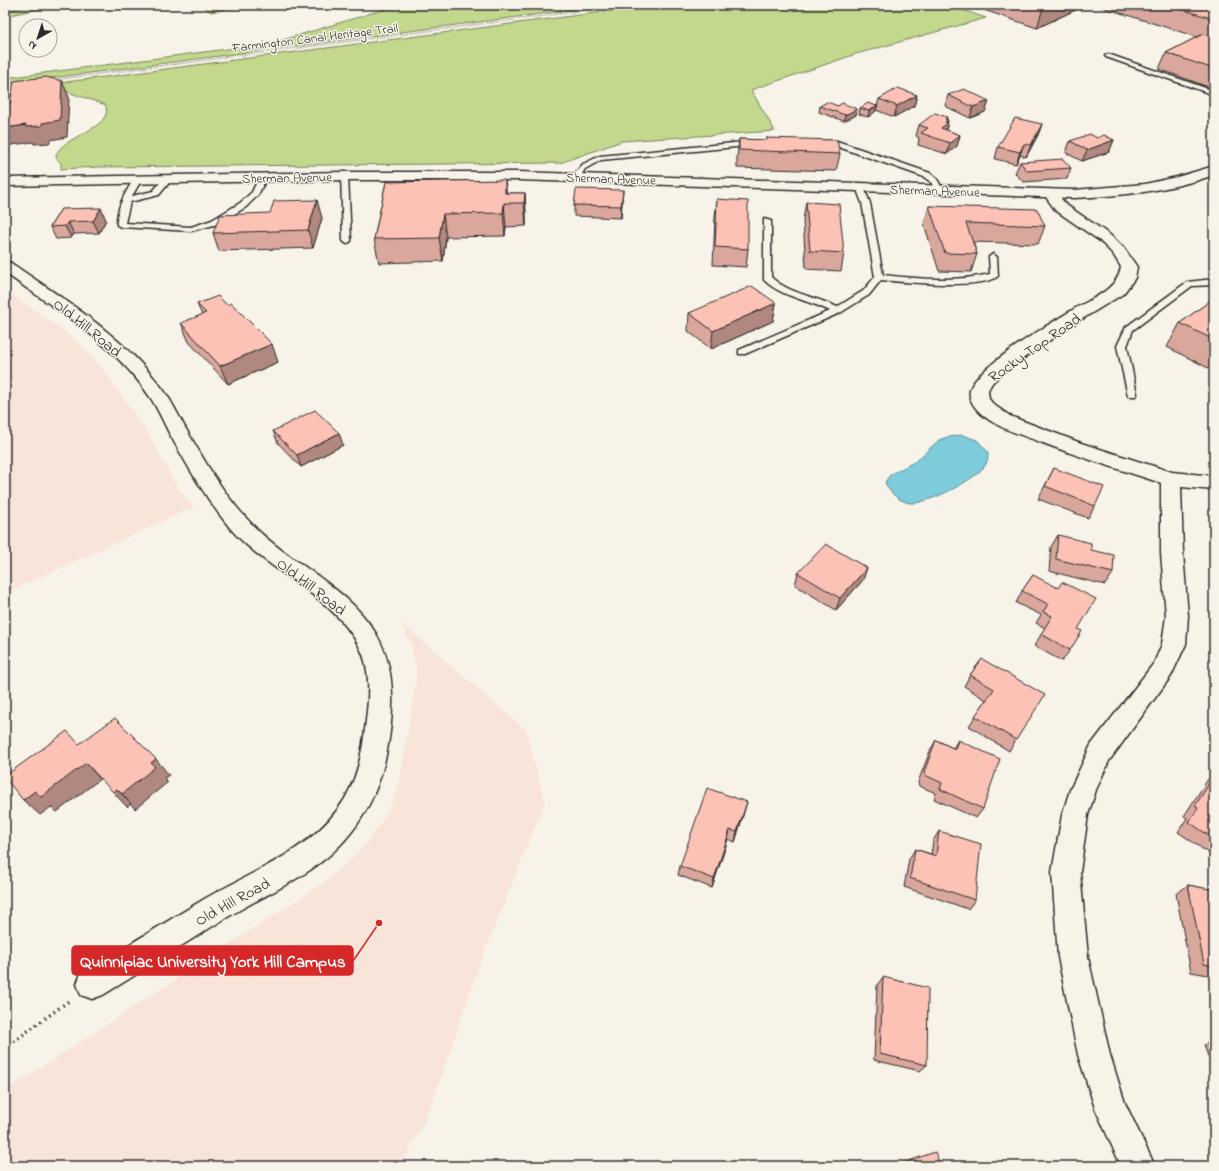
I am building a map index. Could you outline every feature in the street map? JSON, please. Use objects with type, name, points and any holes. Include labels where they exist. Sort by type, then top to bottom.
[{"type":"street","name":"Sherman Avenue","points":[[5,182],[344,176],[576,177],[1051,194],[1134,190],[1183,181],[1214,170]]},
{"type":"street","name":"Rocky Top Road","points":[[1051,194],[1060,207],[1105,238],[1119,251],[1129,267],[1127,278],[1117,291],[1063,323],[996,369],[984,380],[979,390],[980,400],[987,409],[1003,420],[1026,430],[1130,467],[1171,479],[1214,483]]},
{"type":"street","name":"Old Hill Road","points":[[5,266],[97,330],[115,345],[139,372],[159,397],[193,457],[232,517],[242,529],[258,546],[335,601],[356,622],[371,646],[378,664],[382,691],[372,768],[358,800],[340,828],[313,853],[281,873],[233,899],[92,984]]},
{"type":"street","points":[[1138,1166],[1111,1108],[1092,1048],[1073,957],[1066,872],[1075,815],[1083,790],[1100,753],[1163,669],[1174,644],[1177,616],[1172,553],[1171,479]]},
{"type":"lane","points":[[1108,56],[1214,93]]},
{"type":"lane","points":[[576,177],[580,169],[586,164],[600,158],[764,142]]},
{"type":"lane","points":[[818,143],[834,143],[927,175],[934,181],[938,190]]},
{"type":"lane","points":[[344,176],[347,241]]},
{"type":"lane","points":[[138,179],[126,200],[120,218],[121,225],[190,229],[215,222],[243,205],[256,193],[263,177]]},
{"type":"lane","points":[[126,200],[156,193],[169,178]]},
{"type":"lane","points":[[742,352],[837,311],[866,293],[879,277],[866,203],[860,187]]},
{"type":"lane","points":[[767,221],[767,278],[778,288],[816,300],[837,311]]},
{"type":"lane","points":[[879,277],[905,280],[979,280],[994,276],[993,257]]},
{"type":"lane","points":[[1132,394],[1122,346],[1129,329],[1190,284],[1214,282]]},
{"type":"path","name":"Farmington Canal Heritage Trail","points":[[51,80],[627,5]]},
{"type":"path","points":[[5,86],[20,84]]},
{"type":"path","points":[[5,1048],[92,984]]},
{"type":"shaded area","points":[[5,289],[64,331],[87,351],[102,368],[148,433],[177,486],[194,507],[5,593]]},
{"type":"shaded area","points":[[400,622],[526,730],[545,802],[480,963],[430,1109],[407,1156],[400,1166],[5,1166],[5,1091],[323,883],[348,863],[365,845],[379,826],[393,801],[400,781],[415,686],[416,669],[411,644]]},
{"type":"green space","points":[[30,5],[58,5],[5,16],[5,11]]},
{"type":"green space","points":[[202,5],[247,5],[211,12]]},
{"type":"green space","points":[[398,5],[609,5],[5,84],[5,78],[273,43]]},
{"type":"green space","points":[[656,5],[948,5],[986,18],[856,54],[751,90],[775,131],[622,141],[560,163],[98,167],[61,169],[61,163],[56,158],[58,152],[70,141],[96,126],[106,113],[106,105],[59,89],[5,96],[5,90]]},
{"type":"water","points":[[962,435],[977,440],[988,452],[988,460],[986,464],[973,477],[951,490],[918,503],[910,503],[902,500],[889,490],[885,482],[890,475],[916,461],[939,440],[947,437]]},
{"type":"building","points":[[1035,5],[1049,5],[1043,8]]},
{"type":"building","points":[[1168,5],[1214,5],[1214,19]]},
{"type":"building","points":[[1203,34],[1214,38],[1214,69],[1166,53]]},
{"type":"building","points":[[46,77],[62,81],[60,120],[42,123],[42,126],[26,127],[26,125],[5,128],[5,114],[8,114],[14,81]]},
{"type":"building","points":[[898,88],[917,95],[897,106],[879,99]]},
{"type":"building","points":[[964,89],[989,101],[973,107],[948,95]]},
{"type":"building","points":[[827,102],[838,106],[842,103],[857,109],[845,115],[820,106]]},
{"type":"building","points":[[868,103],[877,106],[869,111],[860,108]]},
{"type":"building","points":[[935,113],[947,117],[945,119],[948,120],[945,122],[948,123],[941,128],[960,135],[950,143],[921,133],[928,128],[919,125]]},
{"type":"building","points":[[1015,118],[1042,124],[1031,145],[1024,144],[1020,152],[998,147]]},
{"type":"building","points":[[1090,134],[1097,138],[1104,135],[1114,140],[1087,150],[1070,141]]},
{"type":"building","points":[[766,138],[837,140],[840,154],[739,150],[739,139],[766,140]]},
{"type":"building","points":[[1063,159],[1071,168],[1027,171],[1020,162]]},
{"type":"building","points":[[505,180],[505,193],[525,193],[524,203],[504,203],[503,213],[443,214],[439,238],[374,239],[386,182]]},
{"type":"building","points":[[576,189],[623,190],[621,206],[574,205]]},
{"type":"building","points":[[717,199],[748,201],[748,249],[715,247]]},
{"type":"building","points":[[317,200],[308,230],[213,233],[220,215],[270,213],[274,201]]},
{"type":"building","points":[[806,202],[839,204],[844,253],[810,251]]},
{"type":"building","points":[[929,206],[1037,209],[1045,226],[966,223],[977,254],[945,253]]},
{"type":"building","points":[[101,208],[93,221],[68,222],[65,226],[50,227],[61,209]]},
{"type":"building","points":[[752,286],[776,303],[713,331],[689,313]]},
{"type":"building","points":[[218,296],[227,305],[231,303],[272,344],[220,366],[181,323],[206,313],[197,304]]},
{"type":"building","points":[[1214,298],[1214,340],[1180,323]]},
{"type":"building","points":[[315,410],[339,433],[297,455],[273,431]]},
{"type":"building","points":[[1054,468],[1104,487],[1095,506],[1045,486]]},
{"type":"building","points":[[1058,535],[1091,543],[1091,550],[1114,555],[1113,573],[1056,559]]},
{"type":"building","points":[[826,544],[867,568],[840,598],[798,573]]},
{"type":"building","points":[[1033,575],[1058,588],[1062,582],[1096,599],[1078,629],[1082,631],[1070,650],[1041,634],[1052,616],[1043,612],[1048,604],[1022,591]]},
{"type":"building","points":[[982,659],[1045,695],[1016,740],[975,716],[994,689],[970,675]]},
{"type":"building","points":[[115,718],[156,759],[151,763],[155,767],[122,794],[117,789],[113,792],[86,763],[41,797],[35,791],[23,800],[5,778],[5,776],[67,731],[79,744]]},
{"type":"building","points":[[936,740],[955,749],[958,740],[1000,759],[983,809],[940,789],[942,783],[925,775],[924,772]]},
{"type":"building","points":[[1214,776],[1214,839],[1189,822],[1198,808],[1195,806]]},
{"type":"building","points":[[707,788],[747,802],[737,832],[730,830],[714,879],[680,866]]},
{"type":"building","points":[[939,831],[981,844],[975,900],[910,878],[915,849],[936,856]]},
{"type":"building","points":[[1188,885],[1214,890],[1214,966],[1204,964]]},
{"type":"building","points":[[883,977],[928,988],[927,1065],[880,1054]]},
{"type":"building","points":[[935,1152],[941,1166],[901,1166],[900,1164]]},
{"type":"place","name":"Quinnipiac University York Hill Campus","points":[[379,923]]}]
